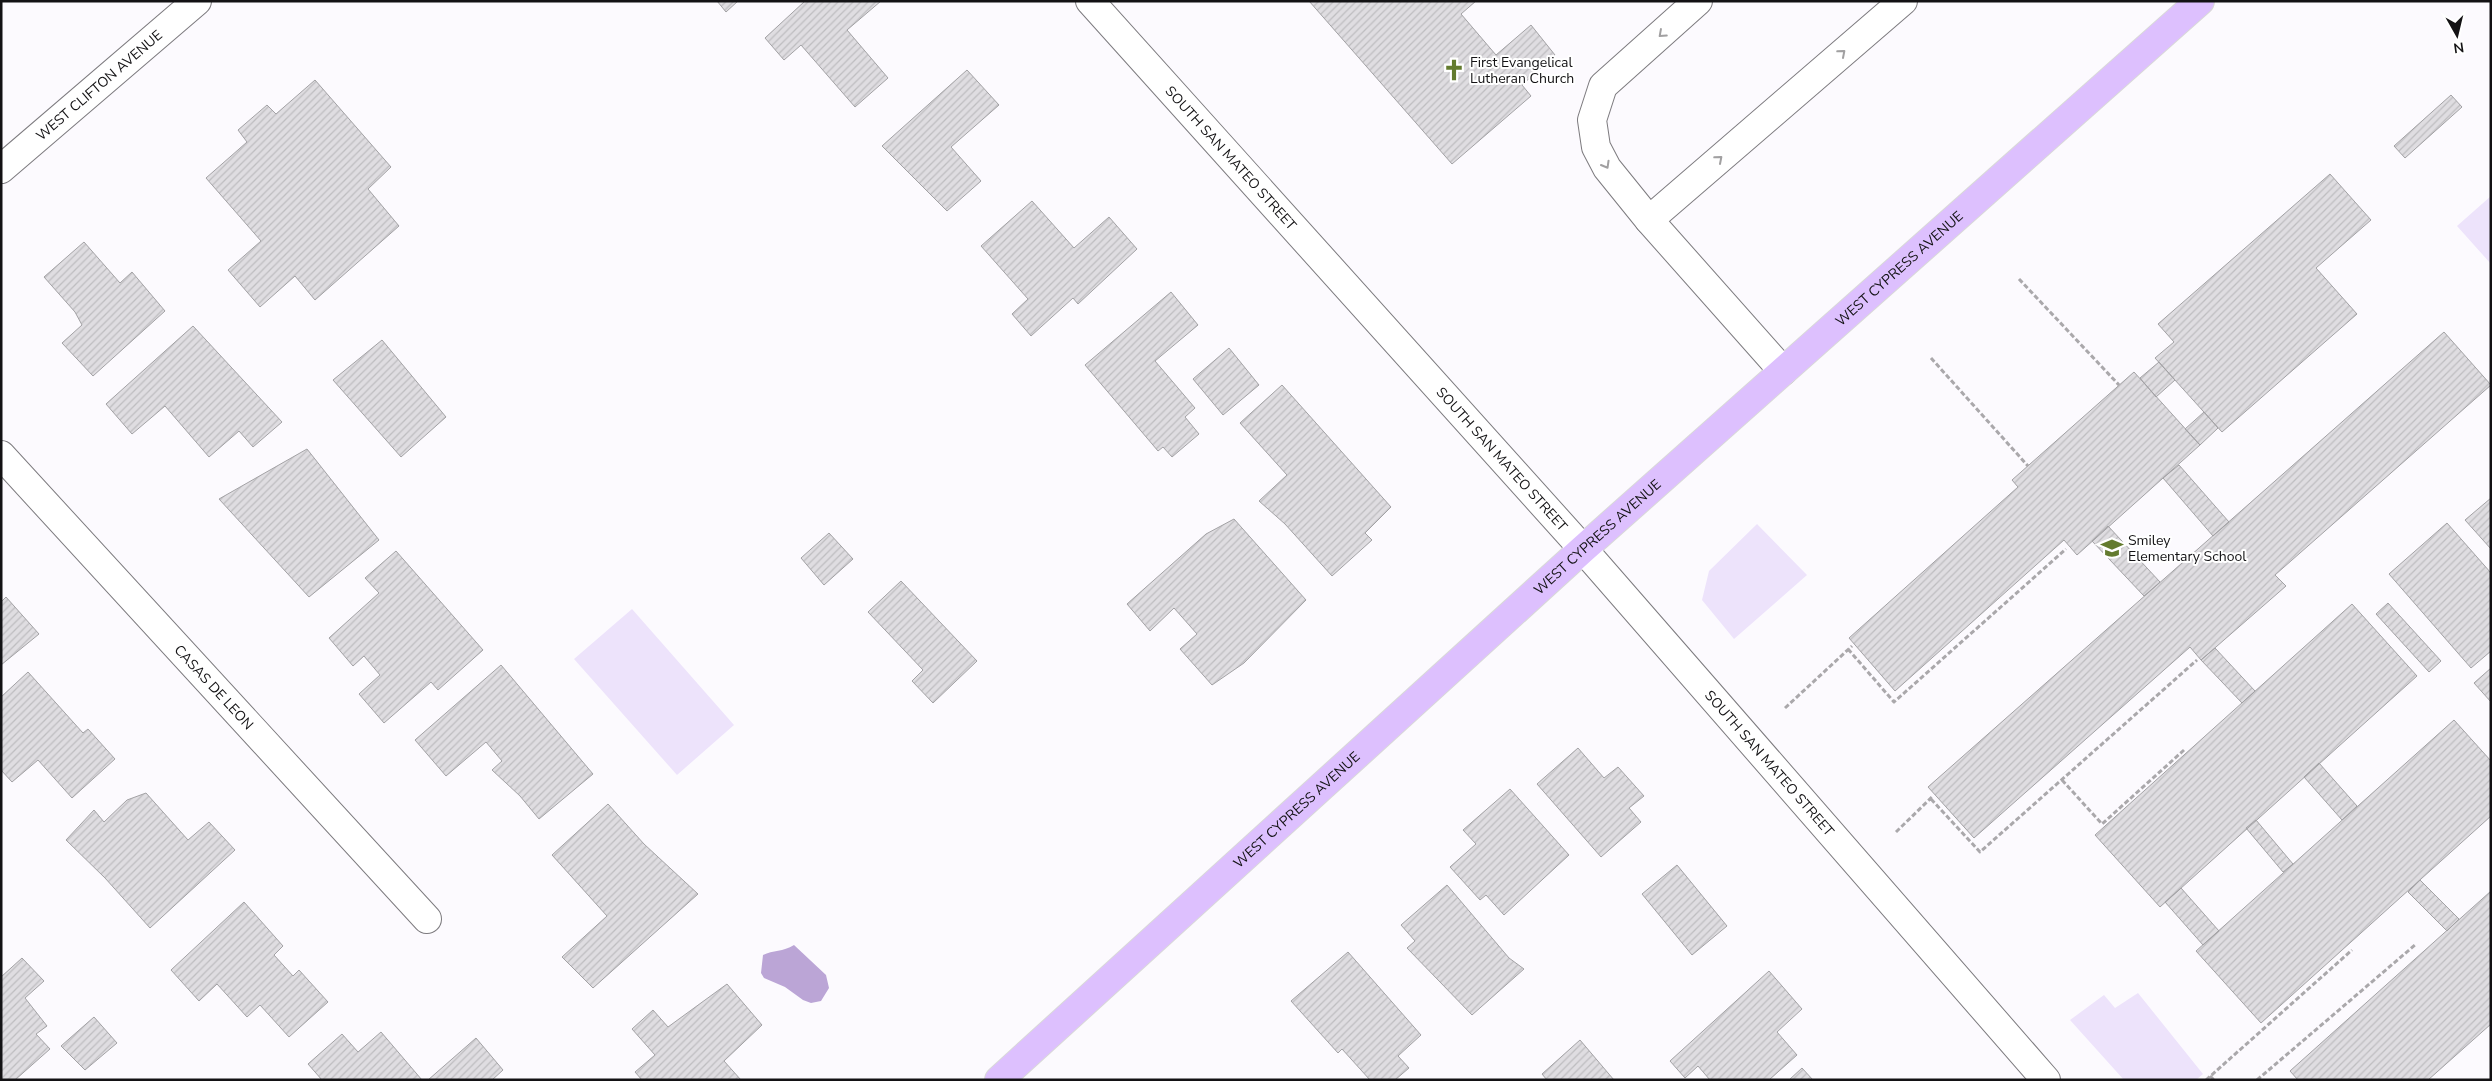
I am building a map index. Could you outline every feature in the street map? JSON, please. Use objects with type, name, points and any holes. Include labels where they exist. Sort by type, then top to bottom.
[{"type":"main road","name":"WEST CYPRESS AVENUE","points":[[999,1080],[1584,549],[2200,1]]},
{"type":"street","name":"WEST CLIFTON AVENUE","points":[[1,169],[197,1]]},
{"type":"street","name":"SOUTH SAN MATEO STREET","points":[[1090,1],[1584,549],[2046,1080]]},
{"type":"street","points":[[1698,1],[1603,86],[1592,120],[1596,147],[1607,168],[1648,220],[1783,371]]},
{"type":"street","points":[[1648,220],[1903,1]]},
{"type":"street","name":"CASAS DE LEON","points":[[1,455],[427,919]]},
{"type":"path","points":[[2020,279],[2119,385]]},
{"type":"path","points":[[1931,358],[2028,466]]},
{"type":"path","points":[[1848,649],[1894,702],[2066,549]]},
{"type":"path","points":[[1785,708],[1852,646]]},
{"type":"path","points":[[1896,832],[1932,798],[1980,852],[2197,660]]},
{"type":"path","points":[[2062,780],[2102,824],[2184,750]]},
{"type":"path","points":[[2257,1080],[2414,944]]},
{"type":"path","points":[[2206,1080],[2352,950]]},
{"type":"path","points":[[2210,1076],[2214,1080]]},
{"type":"shaded area","points":[[2491,196],[2491,264],[2457,226]]},
{"type":"shaded area","points":[[1757,524],[1807,575],[1734,639],[1702,600],[1709,571]]},
{"type":"shaded area","points":[[632,609],[734,725],[677,775],[574,659]]},
{"type":"shaded area","points":[[794,945],[826,975],[829,988],[821,1001],[811,1003],[803,1000],[785,987],[764,978],[761,973],[763,955]]},
{"type":"shaded area","points":[[2138,993],[2203,1074],[2196,1080],[2124,1080],[2070,1020],[2104,995],[2115,1008]]},
{"type":"building","points":[[717,1],[738,1],[726,12]]},
{"type":"building","points":[[805,1],[881,1],[847,30],[888,78],[855,107],[801,45],[784,60],[765,38]]},
{"type":"building","name":"First Evangelical Lutheran Church","points":[[1309,1],[1476,1],[1461,14],[1496,55],[1531,25],[1555,55],[1522,85],[1531,96],[1452,164]]},
{"type":"building","points":[[967,70],[999,105],[951,147],[981,181],[947,211],[882,146]]},
{"type":"building","points":[[315,80],[391,167],[368,189],[399,226],[315,300],[295,276],[260,307],[228,270],[261,241],[206,178],[247,142],[238,130],[267,105],[276,114]]},
{"type":"building","points":[[2451,95],[2462,107],[2405,158],[2394,146]]},
{"type":"building","points":[[2330,174],[2371,220],[2316,268],[2357,314],[2222,432],[2155,358],[2174,342],[2158,324]]},
{"type":"building","points":[[1032,201],[1074,248],[1109,217],[1137,249],[1078,304],[1073,298],[1031,336],[1012,314],[1028,299],[981,246]]},
{"type":"building","points":[[84,242],[120,283],[132,272],[165,311],[93,376],[62,343],[82,325],[75,312],[44,277]]},
{"type":"building","points":[[1171,292],[1198,325],[1155,361],[1195,408],[1185,417],[1199,434],[1172,457],[1163,447],[1158,451],[1085,365]]},
{"type":"building","points":[[193,326],[282,422],[253,447],[239,431],[209,457],[165,406],[132,434],[106,404]]},
{"type":"building","points":[[2444,332],[2491,385],[2275,575],[2286,586],[2201,660],[2190,647],[1974,838],[1928,787]]},
{"type":"building","points":[[382,340],[446,417],[401,457],[333,380]]},
{"type":"building","points":[[1229,348],[1259,385],[1223,415],[1193,379]]},
{"type":"building","points":[[2159,362],[2175,380],[2156,397],[2140,378]]},
{"type":"building","points":[[2134,372],[2200,445],[2077,555],[2064,540],[1895,691],[1849,638],[2018,487],[2012,480]]},
{"type":"building","points":[[1282,385],[1391,507],[1365,533],[1372,540],[1332,576],[1285,524],[1259,501],[1287,475],[1240,423]]},
{"type":"building","points":[[2204,412],[2218,428],[2200,445],[2185,429]]},
{"type":"building","points":[[307,449],[379,540],[309,597],[219,499]]},
{"type":"building","points":[[2179,465],[2229,522],[2213,536],[2163,478]]},
{"type":"building","points":[[2491,498],[2491,549],[2465,520]]},
{"type":"building","points":[[1234,519],[1306,600],[1244,663],[1212,685],[1180,649],[1197,634],[1174,608],[1150,631],[1127,604],[1206,534]]},
{"type":"building","points":[[2447,523],[2491,573],[2491,651],[2471,668],[2389,574]]},
{"type":"building","points":[[2108,526],[2160,582],[2144,596],[2092,541]]},
{"type":"building","points":[[829,533],[853,559],[824,585],[801,558]]},
{"type":"building","points":[[396,551],[483,650],[438,690],[431,682],[384,723],[359,694],[380,675],[364,656],[353,666],[329,638],[379,593],[365,578]]},
{"type":"building","points":[[901,581],[977,661],[933,703],[912,681],[923,670],[868,612]]},
{"type":"building","points":[[6,597],[39,634],[1,665],[1,602]]},
{"type":"building","points":[[2388,603],[2441,661],[2429,672],[2376,614]]},
{"type":"building","points":[[2352,604],[2417,676],[2160,907],[2095,835]]},
{"type":"building","points":[[2215,648],[2255,691],[2242,703],[2201,660]]},
{"type":"building","points":[[501,665],[593,774],[539,819],[520,796],[492,770],[502,761],[486,742],[446,776],[415,740]]},
{"type":"building","points":[[2491,668],[2491,702],[2474,683]]},
{"type":"building","points":[[28,672],[83,733],[88,729],[115,759],[72,798],[38,760],[12,782],[1,770],[1,697]]},
{"type":"building","points":[[2454,720],[2491,761],[2491,816],[2261,1023],[2196,951]]},
{"type":"building","points":[[1578,748],[1604,778],[1618,767],[1644,796],[1629,808],[1641,822],[1601,857],[1537,784]]},
{"type":"building","points":[[2319,763],[2357,806],[2342,820],[2304,777]]},
{"type":"building","points":[[1510,789],[1569,855],[1504,915],[1486,895],[1480,900],[1450,867],[1476,844],[1463,830]]},
{"type":"building","points":[[146,793],[188,840],[209,822],[235,850],[150,928],[105,878],[66,840],[94,810],[104,822],[127,800]]},
{"type":"building","points":[[608,804],[644,844],[698,894],[593,988],[562,957],[607,916],[552,855]]},
{"type":"building","points":[[2256,820],[2293,864],[2283,872],[2246,828]]},
{"type":"building","points":[[1677,865],[1727,926],[1692,955],[1642,894]]},
{"type":"building","points":[[2420,880],[2459,919],[2447,931],[2408,892]]},
{"type":"building","points":[[1447,885],[1509,958],[1524,969],[1472,1015],[1407,948],[1415,941],[1401,925]]},
{"type":"building","points":[[2181,888],[2219,931],[2203,945],[2165,902]]},
{"type":"building","points":[[2491,891],[2491,1024],[2428,1080],[2298,1080],[2290,1071]]},
{"type":"building","points":[[244,902],[283,946],[274,955],[293,976],[299,970],[328,1002],[289,1037],[260,1005],[247,1017],[217,984],[199,1001],[171,970]]},
{"type":"building","points":[[1348,952],[1421,1035],[1398,1056],[1409,1068],[1395,1080],[1370,1080],[1342,1049],[1338,1053],[1291,1001]]},
{"type":"building","points":[[22,958],[44,981],[25,998],[47,1026],[36,1034],[50,1049],[15,1080],[1,1080],[1,977]]},
{"type":"building","points":[[1769,971],[1802,1009],[1777,1032],[1797,1055],[1769,1080],[1710,1080],[1698,1066],[1685,1078],[1670,1061]]},
{"type":"building","points":[[727,984],[762,1025],[724,1061],[741,1080],[642,1080],[635,1072],[655,1055],[632,1029],[653,1010],[668,1027]]},
{"type":"building","points":[[94,1017],[117,1043],[85,1070],[61,1046]]},
{"type":"building","points":[[381,1032],[422,1080],[322,1080],[308,1064],[342,1034],[358,1052]]},
{"type":"building","points":[[476,1038],[503,1070],[492,1080],[428,1080]]},
{"type":"building","points":[[1580,1040],[1614,1080],[1547,1080],[1542,1074]]},
{"type":"building","points":[[1802,1068],[1813,1080],[1789,1080]]},
{"type":"place","name":"First Evangelical Lutheran Church","points":[[1454,70]]},
{"type":"place","name":"Smiley Elementary School","points":[[2112,548]]}]
